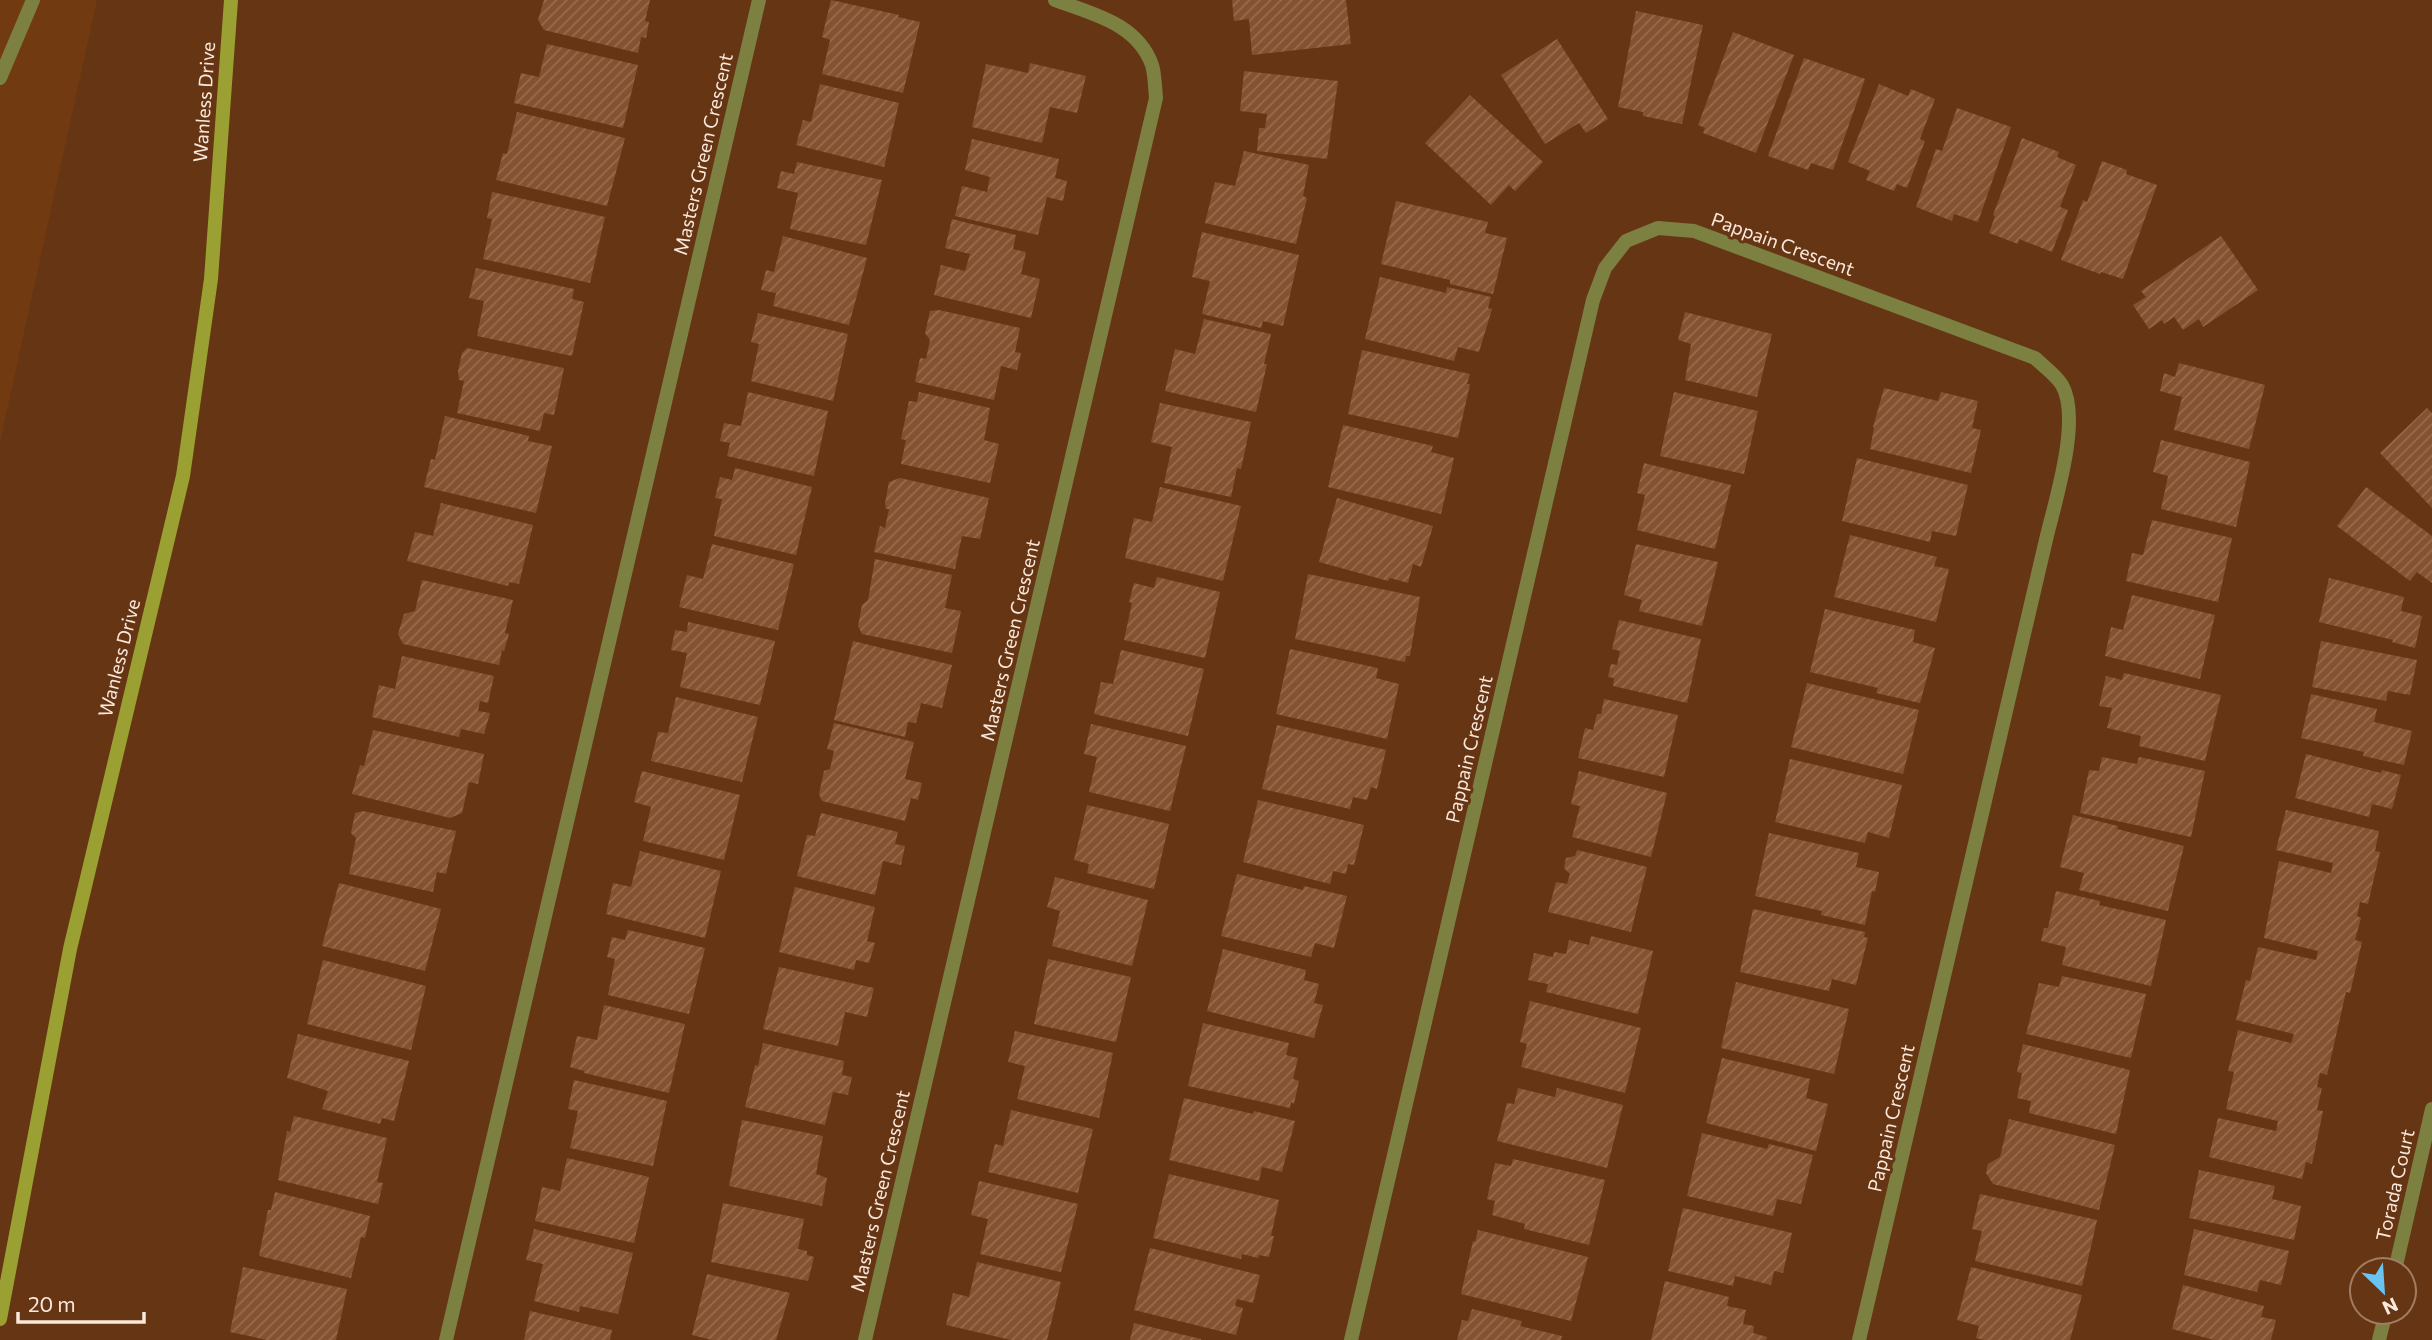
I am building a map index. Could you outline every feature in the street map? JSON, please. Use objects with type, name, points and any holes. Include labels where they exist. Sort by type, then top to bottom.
[{"type":"main road","name":"Wanless Drive","points":[[0,1319],[70,949],[183,476],[211,279],[231,0]]},
{"type":"street","points":[[0,78],[33,0]]},
{"type":"street","name":"Masters Green Crescent","points":[[446,1340],[759,0]]},
{"type":"street","name":"Masters Green Crescent","points":[[865,1340],[1156,98],[1152,66],[1138,41],[1119,24],[1055,0]]},
{"type":"street","name":"Pappain Crescent","points":[[1351,1340],[1593,300],[1605,268],[1626,241],[1658,228],[1694,231],[2035,358],[2062,383],[2070,407],[2070,429],[2045,544],[1859,1340]]},
{"type":"street","name":"Torada Court","points":[[2398,1256],[2432,1109]]},
{"type":"shaded area","points":[[0,0],[97,0],[0,442]]},
{"type":"building","points":[[544,0],[650,0],[645,21],[649,22],[646,38],[641,37],[638,53],[544,30],[538,20]]},
{"type":"building","points":[[831,0],[920,22],[903,93],[822,74],[830,40],[822,37]]},
{"type":"building","points":[[1232,0],[1346,0],[1351,44],[1252,55],[1249,19],[1234,21]]},
{"type":"building","points":[[1636,11],[1703,25],[1682,124],[1643,116],[1643,112],[1618,107]]},
{"type":"building","points":[[1733,32],[1794,55],[1756,153],[1703,133],[1705,128],[1698,125]]},
{"type":"building","points":[[1557,39],[1608,119],[1586,133],[1579,123],[1545,144],[1501,75]]},
{"type":"building","points":[[547,44],[638,65],[623,128],[514,103],[521,73],[539,77]]},
{"type":"building","points":[[1804,58],[1865,79],[1833,170],[1811,163],[1808,170],[1768,156]]},
{"type":"building","points":[[1030,63],[1086,76],[1077,113],[1050,107],[1042,143],[972,127],[986,64],[1028,73]]},
{"type":"building","points":[[1244,71],[1338,81],[1327,159],[1257,151],[1259,128],[1265,128],[1267,114],[1240,111]]},
{"type":"building","points":[[820,84],[899,103],[884,167],[796,145],[803,120],[811,122]]},
{"type":"building","points":[[1879,84],[1908,96],[1911,89],[1935,99],[1920,139],[1925,141],[1907,188],[1897,184],[1894,191],[1866,180],[1870,171],[1848,162]]},
{"type":"building","points":[[1470,95],[1543,162],[1515,191],[1509,185],[1491,205],[1425,143]]},
{"type":"building","points":[[1957,108],[2011,127],[1978,222],[1954,214],[1952,221],[1916,207],[1936,149],[1942,151]]},
{"type":"building","points":[[517,112],[625,138],[607,206],[496,180],[503,153],[507,154]]},
{"type":"building","points":[[2022,138],[2059,152],[2057,157],[2076,165],[2060,207],[2068,210],[2052,252],[2019,239],[2018,244],[1989,233],[1995,216],[1993,215]]},
{"type":"building","points":[[972,139],[1059,159],[1055,178],[1067,181],[1063,201],[1047,197],[1038,235],[955,216],[962,186],[987,192],[990,177],[965,170]]},
{"type":"building","points":[[1244,151],[1309,165],[1303,196],[1307,198],[1296,244],[1205,223],[1215,182],[1235,186]]},
{"type":"building","points":[[2102,161],[2127,170],[2126,174],[2157,185],[2123,279],[2061,260],[2083,200],[2087,202]]},
{"type":"building","points":[[797,162],[882,180],[866,245],[790,229],[798,193],[777,188],[781,171],[794,174]]},
{"type":"building","points":[[492,192],[605,217],[590,283],[483,259],[492,219],[487,218]]},
{"type":"building","points":[[1396,201],[1488,222],[1485,233],[1507,238],[1493,294],[1450,284],[1450,280],[1381,264]]},
{"type":"building","points":[[952,219],[1016,235],[1013,249],[1026,252],[1021,274],[1040,279],[1031,318],[934,295],[941,265],[965,271],[970,254],[945,248]]},
{"type":"building","points":[[1202,232],[1299,255],[1283,326],[1263,321],[1261,328],[1202,314],[1210,281],[1192,277]]},
{"type":"building","points":[[783,236],[867,258],[849,325],[773,306],[776,293],[761,290],[766,270],[774,272]]},
{"type":"building","points":[[2221,236],[2258,290],[2203,327],[2199,319],[2183,330],[2174,317],[2164,324],[2162,320],[2149,329],[2133,305],[2146,297],[2141,291]]},
{"type":"building","points":[[476,268],[574,289],[572,299],[584,302],[572,356],[477,336],[484,301],[469,298]]},
{"type":"building","points":[[1380,277],[1446,293],[1447,287],[1491,297],[1488,308],[1492,309],[1479,352],[1458,347],[1454,361],[1365,339]]},
{"type":"building","points":[[939,310],[1020,328],[1015,352],[1021,353],[1017,370],[1001,366],[994,400],[915,382],[920,358],[926,359],[930,340],[925,333],[930,311]]},
{"type":"building","points":[[1685,312],[1772,334],[1757,397],[1685,380],[1691,344],[1678,340]]},
{"type":"building","points":[[758,313],[848,334],[833,401],[751,381],[759,344],[751,342]]},
{"type":"building","points":[[1204,319],[1271,334],[1256,412],[1165,391],[1175,349],[1195,354]]},
{"type":"building","points":[[467,348],[564,368],[554,415],[544,413],[540,431],[457,413],[464,381],[459,380],[458,371],[462,353]]},
{"type":"building","points":[[1362,350],[1470,374],[1458,438],[1348,414]]},
{"type":"building","points":[[2179,363],[2265,385],[2249,449],[2174,430],[2182,397],[2160,391],[2164,373],[2175,377]]},
{"type":"building","points":[[1884,388],[1938,401],[1941,392],[1978,401],[1972,428],[1981,430],[1971,473],[1870,449]]},
{"type":"building","points":[[748,392],[828,411],[814,476],[727,456],[730,443],[720,441],[724,423],[741,426]]},
{"type":"building","points":[[919,392],[990,408],[984,440],[999,444],[990,483],[901,464],[906,440],[901,439],[909,401],[917,402]]},
{"type":"building","points":[[1674,392],[1758,411],[1744,474],[1660,456]]},
{"type":"building","points":[[1160,403],[1251,422],[1241,469],[1237,468],[1231,497],[1164,483],[1172,447],[1151,442]]},
{"type":"building","points":[[2427,408],[2432,413],[2432,508],[2380,453]]},
{"type":"building","points":[[445,416],[529,436],[528,441],[552,446],[536,513],[424,487],[431,459],[435,460]]},
{"type":"building","points":[[1343,425],[1433,446],[1431,452],[1454,458],[1441,514],[1328,487]]},
{"type":"building","points":[[2161,440],[2250,462],[2236,527],[2161,509],[2168,476],[2153,472]]},
{"type":"building","points":[[1857,458],[1968,485],[1956,536],[1932,531],[1930,542],[1842,521]]},
{"type":"building","points":[[1644,463],[1731,485],[1715,549],[1637,530],[1645,495],[1637,493]]},
{"type":"building","points":[[735,468],[812,487],[796,555],[714,536],[722,499],[715,498],[720,477],[732,480]]},
{"type":"building","points":[[900,478],[989,498],[980,539],[962,536],[955,569],[874,552],[880,526],[885,528],[889,509],[886,509],[885,503],[889,482]]},
{"type":"building","points":[[1160,487],[1241,506],[1223,581],[1125,558],[1134,518],[1152,522]]},
{"type":"building","points":[[2366,487],[2432,536],[2432,583],[2417,572],[2410,581],[2337,526]]},
{"type":"building","points":[[1337,498],[1433,526],[1421,567],[1413,564],[1408,583],[1390,578],[1388,581],[1319,562]]},
{"type":"building","points":[[441,503],[533,525],[519,584],[509,582],[508,586],[407,561],[415,532],[433,536]]},
{"type":"building","points":[[2152,520],[2232,538],[2218,602],[2126,581],[2132,553],[2143,555]]},
{"type":"building","points":[[1850,535],[1937,557],[1934,566],[1949,569],[1936,622],[1834,597]]},
{"type":"building","points":[[712,544],[794,564],[778,630],[679,607],[687,575],[703,579]]},
{"type":"building","points":[[1636,544],[1718,562],[1702,626],[1639,611],[1642,600],[1624,595]]},
{"type":"building","points":[[875,559],[952,575],[945,608],[961,611],[952,653],[862,634],[858,626],[862,605],[868,600]]},
{"type":"building","points":[[1308,574],[1420,597],[1410,656],[1406,656],[1405,662],[1295,639]]},
{"type":"building","points":[[1157,577],[1220,592],[1205,658],[1124,640],[1134,583],[1154,588]]},
{"type":"building","points":[[2329,578],[2404,597],[2401,611],[2422,616],[2415,648],[2319,622]]},
{"type":"building","points":[[422,580],[513,600],[505,633],[509,634],[499,665],[403,644],[398,634],[404,614],[415,611]]},
{"type":"building","points":[[2132,595],[2215,615],[2200,679],[2105,656],[2111,627],[2123,630]]},
{"type":"building","points":[[1825,609],[1915,630],[1913,642],[1935,648],[1920,703],[1876,693],[1878,688],[1810,672]]},
{"type":"building","points":[[1619,620],[1701,639],[1687,703],[1613,686],[1614,678],[1608,677],[1611,664],[1617,665],[1620,651],[1612,649]]},
{"type":"building","points":[[688,622],[775,641],[760,705],[680,687],[687,653],[671,650],[675,630],[687,632]]},
{"type":"building","points":[[853,641],[952,665],[942,708],[921,703],[916,723],[908,722],[905,737],[834,720]]},
{"type":"building","points":[[2321,641],[2417,660],[2410,695],[2388,691],[2386,701],[2312,687]]},
{"type":"building","points":[[1290,649],[1378,668],[1376,678],[1399,684],[1387,739],[1276,714]]},
{"type":"building","points":[[1121,650],[1204,669],[1188,736],[1094,714],[1101,682],[1113,684]]},
{"type":"building","points":[[402,656],[494,676],[488,703],[480,701],[478,711],[490,713],[484,734],[461,729],[459,737],[372,717],[379,685],[395,689]]},
{"type":"building","points":[[2124,673],[2221,695],[2205,761],[2139,746],[2141,736],[2107,728],[2112,708],[2099,706],[2106,676],[2122,680]]},
{"type":"building","points":[[1807,683],[1919,710],[1903,774],[1791,747]]},
{"type":"building","points":[[2311,694],[2377,709],[2374,722],[2412,731],[2404,765],[2363,756],[2364,752],[2301,738]]},
{"type":"building","points":[[676,697],[758,717],[742,782],[651,761],[658,732],[668,733]]},
{"type":"building","points":[[1604,699],[1678,715],[1664,777],[1578,758],[1585,728],[1593,730],[1597,714],[1601,714]]},
{"type":"building","points":[[834,723],[914,742],[905,779],[922,783],[918,800],[911,798],[905,821],[822,801],[819,794],[824,771],[830,769],[834,751],[827,749]]},
{"type":"building","points":[[1091,724],[1186,746],[1170,811],[1089,792],[1097,757],[1084,754]]},
{"type":"building","points":[[1277,725],[1386,750],[1377,789],[1371,787],[1367,800],[1353,797],[1350,809],[1262,789]]},
{"type":"building","points":[[373,730],[484,754],[478,784],[469,782],[462,813],[450,818],[352,794],[360,765],[364,766]]},
{"type":"building","points":[[2306,754],[2381,773],[2382,770],[2401,775],[2392,809],[2372,804],[2369,817],[2295,798]]},
{"type":"building","points":[[2102,757],[2137,764],[2139,757],[2205,771],[2191,837],[2080,813],[2089,770],[2099,771]]},
{"type":"building","points":[[1790,759],[1902,785],[1889,838],[1868,832],[1865,843],[1775,822]]},
{"type":"building","points":[[642,771],[740,795],[724,860],[643,841],[651,807],[634,802]]},
{"type":"building","points":[[1579,771],[1667,793],[1651,857],[1572,837],[1580,806],[1571,804]]},
{"type":"building","points":[[1258,800],[1364,825],[1354,865],[1348,864],[1346,874],[1333,871],[1330,884],[1243,862]]},
{"type":"building","points":[[1087,805],[1169,824],[1154,889],[1087,873],[1089,864],[1074,860]]},
{"type":"building","points":[[2286,810],[2379,831],[2375,851],[2380,852],[2368,904],[2360,902],[2357,916],[2361,918],[2355,940],[2362,942],[2350,993],[2346,992],[2327,1075],[2320,1073],[2317,1087],[2322,1088],[2317,1110],[2323,1111],[2312,1164],[2306,1162],[2302,1179],[2209,1157],[2218,1118],[2276,1131],[2278,1121],[2226,1109],[2234,1072],[2228,1071],[2238,1030],[2291,1043],[2294,1034],[2236,1020],[2246,980],[2250,981],[2258,947],[2316,960],[2318,951],[2264,938],[2279,861],[2331,873],[2333,863],[2276,850]]},
{"type":"building","points":[[363,811],[456,831],[446,874],[437,872],[433,892],[349,874],[356,838],[351,833],[355,813]]},
{"type":"building","points":[[821,813],[898,832],[895,844],[905,846],[901,865],[883,861],[875,895],[797,876],[807,835],[815,836]]},
{"type":"building","points":[[2073,815],[2184,846],[2168,911],[2079,890],[2084,873],[2060,867]]},
{"type":"building","points":[[1769,833],[1859,853],[1856,867],[1879,872],[1865,925],[1821,915],[1822,911],[1755,896]]},
{"type":"building","points":[[1577,850],[1647,867],[1631,932],[1548,912],[1556,882],[1567,884],[1570,874],[1564,868],[1566,858],[1575,856]]},
{"type":"building","points":[[640,851],[721,871],[705,938],[606,914],[613,883],[631,887]]},
{"type":"building","points":[[1237,874],[1303,890],[1304,886],[1347,896],[1334,948],[1315,943],[1311,957],[1221,936]]},
{"type":"building","points":[[1055,877],[1148,900],[1132,966],[1052,946],[1060,911],[1047,907]]},
{"type":"building","points":[[339,883],[441,909],[425,971],[322,946]]},
{"type":"building","points":[[795,887],[875,907],[867,941],[875,943],[869,963],[856,960],[854,970],[779,952]]},
{"type":"building","points":[[2056,891],[2100,901],[2099,905],[2166,920],[2151,986],[2062,965],[2066,947],[2041,941],[2044,928],[2048,928]]},
{"type":"building","points":[[1753,909],[1865,932],[1864,937],[1868,938],[1856,985],[1832,979],[1829,991],[1740,972]]},
{"type":"building","points":[[628,930],[705,948],[689,1014],[608,995],[615,959],[607,957],[612,937],[625,940]]},
{"type":"building","points":[[1591,936],[1653,951],[1638,1014],[1546,992],[1548,984],[1528,980],[1534,953],[1553,957],[1554,952],[1566,954],[1569,940],[1589,945]]},
{"type":"building","points":[[1223,949],[1306,970],[1304,980],[1319,984],[1314,1003],[1323,1005],[1314,1038],[1207,1011]]},
{"type":"building","points":[[1048,959],[1131,977],[1116,1042],[1034,1024]]},
{"type":"building","points":[[323,960],[426,986],[411,1050],[307,1024]]},
{"type":"building","points":[[779,967],[874,988],[867,1017],[845,1012],[838,1046],[763,1029]]},
{"type":"building","points":[[2062,976],[2146,994],[2131,1058],[2026,1034],[2039,983],[2059,987]]},
{"type":"building","points":[[1736,982],[1849,1009],[1834,1074],[1721,1048]]},
{"type":"building","points":[[1530,1001],[1641,1028],[1625,1093],[1521,1067],[1527,1044],[1520,1042]]},
{"type":"building","points":[[604,1005],[685,1024],[669,1093],[584,1073],[570,1067],[577,1036],[597,1040]]},
{"type":"building","points":[[1203,1023],[1289,1043],[1286,1055],[1298,1058],[1293,1079],[1299,1081],[1294,1104],[1291,1102],[1290,1108],[1188,1086]]},
{"type":"building","points":[[1015,1031],[1113,1053],[1099,1118],[1017,1099],[1025,1066],[1008,1062]]},
{"type":"building","points":[[298,1034],[409,1061],[394,1121],[382,1118],[380,1124],[322,1109],[328,1091],[287,1078]]},
{"type":"building","points":[[763,1043],[844,1061],[842,1075],[852,1077],[848,1095],[833,1092],[825,1125],[745,1107]]},
{"type":"building","points":[[2023,1044],[2130,1070],[2116,1134],[2029,1113],[2031,1101],[2017,1098],[2022,1073],[2017,1072]]},
{"type":"building","points":[[1722,1058],[1810,1079],[1806,1098],[1828,1104],[1816,1151],[1706,1123]]},
{"type":"building","points":[[574,1080],[667,1101],[653,1166],[570,1148],[578,1111],[568,1109]]},
{"type":"building","points":[[1518,1088],[1555,1097],[1557,1088],[1623,1105],[1607,1168],[1497,1141],[1507,1103],[1514,1104]]},
{"type":"building","points":[[1184,1098],[1295,1121],[1282,1172],[1262,1167],[1259,1181],[1169,1160]]},
{"type":"building","points":[[1011,1110],[1093,1129],[1078,1193],[988,1172],[995,1144],[1003,1146]]},
{"type":"building","points":[[294,1116],[387,1138],[377,1182],[383,1183],[378,1204],[278,1180],[287,1131],[290,1132]]},
{"type":"building","points":[[2009,1119],[2115,1145],[2099,1210],[1993,1184],[1986,1173],[1988,1164],[2000,1157]]},
{"type":"building","points":[[742,1120],[823,1136],[816,1174],[827,1178],[822,1206],[729,1186]]},
{"type":"building","points":[[1702,1133],[1767,1149],[1769,1144],[1813,1155],[1801,1204],[1777,1199],[1773,1216],[1687,1196]]},
{"type":"building","points":[[567,1158],[649,1177],[634,1243],[535,1221],[542,1187],[560,1191]]},
{"type":"building","points":[[1513,1159],[1605,1180],[1589,1245],[1524,1229],[1525,1224],[1492,1215],[1495,1201],[1487,1199],[1495,1163],[1511,1166]]},
{"type":"building","points":[[2199,1170],[2275,1186],[2272,1199],[2301,1206],[2294,1240],[2189,1218]]},
{"type":"building","points":[[1169,1174],[1279,1200],[1269,1257],[1259,1255],[1258,1258],[1242,1254],[1241,1259],[1153,1238]]},
{"type":"building","points":[[979,1181],[1078,1204],[1061,1272],[980,1254],[988,1219],[971,1215]]},
{"type":"building","points":[[275,1192],[370,1216],[365,1238],[361,1237],[351,1278],[259,1256],[268,1210],[271,1210]]},
{"type":"building","points":[[1980,1194],[2097,1220],[2082,1286],[1975,1261],[1982,1231],[1972,1229]]},
{"type":"building","points":[[723,1203],[804,1219],[798,1249],[807,1251],[807,1255],[814,1257],[808,1281],[711,1262]]},
{"type":"building","points":[[1683,1208],[1792,1233],[1783,1273],[1774,1271],[1771,1285],[1735,1276],[1733,1286],[1668,1271]]},
{"type":"building","points":[[534,1229],[633,1253],[618,1314],[580,1306],[579,1312],[534,1301],[543,1264],[526,1260]]},
{"type":"building","points":[[2194,1229],[2289,1251],[2281,1285],[2260,1280],[2257,1292],[2184,1275]]},
{"type":"building","points":[[1478,1230],[1588,1257],[1571,1321],[1461,1294]]},
{"type":"building","points":[[1150,1248],[1260,1275],[1253,1303],[1237,1299],[1235,1306],[1243,1308],[1236,1335],[1134,1310]]},
{"type":"building","points":[[977,1262],[1061,1282],[1047,1340],[1011,1340],[946,1325],[953,1293],[969,1297]]},
{"type":"building","points":[[243,1267],[347,1289],[336,1340],[267,1340],[230,1332]]},
{"type":"building","points":[[1971,1267],[2082,1295],[2070,1340],[1976,1338],[1979,1326],[1957,1320]]},
{"type":"building","points":[[707,1274],[790,1293],[776,1340],[712,1340],[692,1335]]},
{"type":"building","points":[[1665,1281],[1729,1297],[1727,1306],[1746,1310],[1743,1324],[1754,1326],[1753,1333],[1767,1337],[1766,1340],[1651,1340]]},
{"type":"building","points":[[2183,1285],[2264,1306],[2261,1317],[2276,1320],[2271,1340],[2214,1340],[2172,1329]]},
{"type":"building","points":[[1472,1309],[1522,1321],[1520,1326],[1562,1336],[1561,1340],[1457,1340],[1462,1320],[1468,1321]]},
{"type":"building","points":[[530,1311],[612,1330],[610,1340],[524,1340]]},
{"type":"building","points":[[1134,1323],[1201,1339],[1201,1340],[1130,1340]]}]
